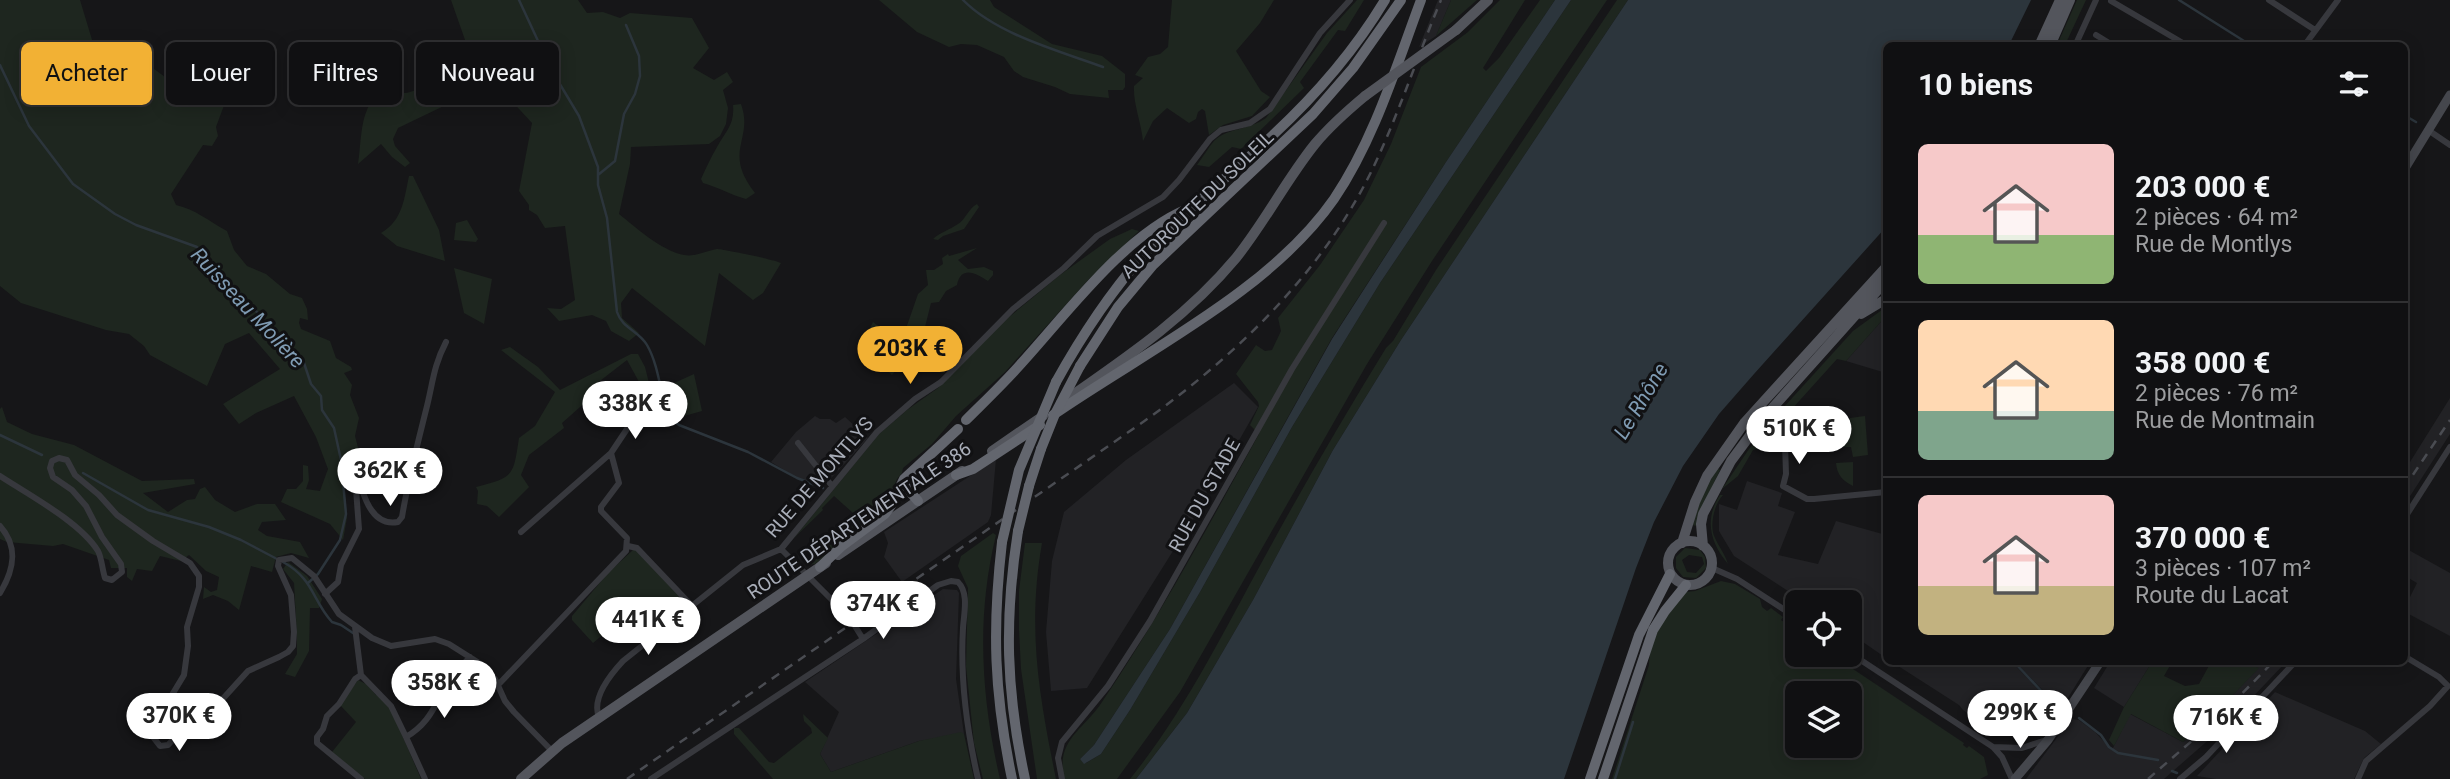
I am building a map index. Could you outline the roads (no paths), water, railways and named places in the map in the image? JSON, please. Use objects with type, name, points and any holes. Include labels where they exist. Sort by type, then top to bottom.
[{"type":"highway","name":"AUTOROUTE DU SOLEIL","points":[[1012,779],[1002,726],[995,661],[995,607],[1002,542],[1019,470],[1056,382],[1108,297],[1149,249],[1303,105],[1342,60],[1385,0]]},
{"type":"highway","name":"AUTOROUTE DU SOLEIL","points":[[1025,779],[1014,725],[1008,660],[1008,607],[1018,531],[1029,486],[1055,414],[1080,366],[1118,307],[1153,265],[1313,114],[1353,68],[1401,0]]},
{"type":"highway","points":[[956,475],[973,470],[1097,385],[1208,315],[1288,251],[1312,227],[1335,198],[1369,134],[1421,0]]},
{"type":"highway","points":[[820,567],[842,546],[885,514],[904,479],[1017,368],[1122,255],[1169,216],[1193,207]]},
{"type":"highway","points":[[904,479],[918,501]]},
{"type":"highway","points":[[1590,779],[1639,635],[1670,574]]},
{"type":"highway","points":[[1603,779],[1653,631],[1686,585]]},
{"type":"main road","name":"ROUTE DÉPARTEMENTALE 386","points":[[521,779],[552,751],[599,717],[1146,344],[1213,284],[1250,239],[1314,147],[1342,116],[1365,96],[1456,30],[1488,0]]},
{"type":"main road","points":[[2041,42],[2060,0]]},
{"type":"main road","points":[[2052,42],[2070,0]]},
{"type":"main road","points":[[2408,163],[2450,95]]},
{"type":"main road","points":[[1682,543],[1700,489],[1724,450],[1769,393],[1883,270]]},
{"type":"main road","points":[[1703,545],[1703,514],[1731,461],[1759,422],[1883,284]]},
{"type":"main road","points":[[1852,320],[1883,301]]},
{"type":"main road","points":[[1693,541],[1703,545],[1710,555],[1712,568],[1703,582],[1686,585],[1679,583],[1670,574],[1668,565],[1674,548],[1693,541]]},
{"type":"main road","points":[[2013,779],[2048,740],[2098,665]]},
{"type":"street","name":"RUE DE MONTLYS","points":[[599,717],[597,710],[601,693],[614,671],[633,652],[743,565],[781,549],[877,432],[941,382],[1013,309],[1097,236],[1163,197],[1180,180],[1210,139],[1221,130],[1250,123],[1270,109],[1320,33],[1350,0]]},
{"type":"street","points":[[2077,42],[2096,0]]},
{"type":"street","points":[[2269,0],[2315,30]]},
{"type":"street","points":[[2307,42],[2338,0]]},
{"type":"street","points":[[2111,1],[2181,42]]},
{"type":"street","points":[[2096,35],[2107,42]]},
{"type":"street","points":[[2428,130],[2450,145]]},
{"type":"street","name":"RUE DU STADE","points":[[1062,779],[1058,758],[1062,742],[1104,692],[1156,611],[1292,369],[1384,223]]},
{"type":"street","points":[[326,594],[338,582],[341,565],[359,530],[356,489],[362,489],[369,508],[381,519],[391,523],[398,522],[402,517],[435,363],[446,342]]},
{"type":"street","points":[[521,532],[611,453],[637,414]]},
{"type":"street","points":[[798,443],[832,486]]},
{"type":"street","points":[[1785,443],[1786,474],[1783,486],[1807,499],[1883,492]]},
{"type":"street","points":[[2408,513],[2450,447]]},
{"type":"street","points":[[499,685],[626,551],[627,538],[601,511],[601,506],[619,483],[611,453]]},
{"type":"street","points":[[0,476],[66,519],[94,546],[100,555],[105,578],[112,580],[122,572],[121,564],[102,537],[86,506],[72,490],[53,477],[50,468],[52,461],[59,458],[67,460],[75,475],[117,515],[190,564],[199,576],[199,587],[187,627],[188,646],[184,675],[155,723],[153,737],[160,746],[168,745],[192,719],[219,703],[247,671],[279,657],[293,646],[291,594],[278,566],[279,560],[292,558],[314,576],[339,614],[372,638],[391,646],[435,639],[470,657],[486,669],[499,685],[507,705],[552,751]]},
{"type":"street","points":[[0,526],[11,540],[13,564],[0,593]]},
{"type":"street","points":[[628,545],[637,548],[693,607]]},
{"type":"street","points":[[781,549],[850,618],[863,639]]},
{"type":"street","points":[[1712,568],[1737,579],[1785,610]]},
{"type":"street","points":[[651,779],[863,639],[938,585],[951,581],[961,585],[964,596],[964,681],[971,750],[978,779]]},
{"type":"street","points":[[355,626],[361,675],[391,706],[425,779]]},
{"type":"street","points":[[406,737],[415,732],[432,713],[451,679],[470,657]]},
{"type":"street","points":[[2358,779],[2370,757],[2430,706],[2448,686],[2439,677],[2408,658]]},
{"type":"street","points":[[1862,661],[1993,747],[2002,757],[2013,779]]},
{"type":"street","points":[[2180,779],[2292,665]]},
{"type":"street","points":[[361,675],[327,716],[317,743],[362,779]]},
{"type":"street","points":[[1993,747],[2022,748],[2048,740]]},
{"type":"water","points":[[1555,0],[1571,0],[1380,283],[1292,427],[1200,592],[1130,710],[1101,754],[1084,764],[1080,759],[1094,745],[1170,629],[1332,339]]},
{"type":"water","name":"Le Rhône","points":[[1628,0],[2031,0],[2010,42],[1883,42],[1883,230],[1719,414],[1683,466],[1654,522],[1636,568],[1564,779],[1136,779],[1187,713],[1253,600],[1333,450],[1401,340]]},
{"type":"waterway","points":[[519,0],[552,71],[579,116],[598,167],[598,185],[607,218],[617,312],[623,322],[644,340],[651,352],[666,410],[671,419],[679,425],[748,452],[797,478],[823,488]]},
{"type":"waterway","points":[[963,0],[993,23],[1010,32],[1103,67]]},
{"type":"waterway","points":[[2179,0],[2246,42]]},
{"type":"waterway","points":[[598,175],[615,161],[624,114],[635,94],[640,76],[639,56],[626,25]]},
{"type":"waterway","name":"Ruisseau Molière","points":[[0,65],[29,126],[73,184],[115,214],[136,225],[197,247],[304,363],[311,384],[321,396],[322,410],[334,428],[341,460],[346,514],[340,540],[318,574],[308,583]]},
{"type":"waterway","points":[[2408,117],[2416,122]]},
{"type":"waterway","points":[[0,435],[42,455]]},
{"type":"waterway","points":[[83,473],[148,510],[209,527],[277,559]]},
{"type":"waterway","points":[[283,562],[301,575],[332,622],[353,633]]},
{"type":"waterway","points":[[2017,665],[2059,710]]},
{"type":"waterway","points":[[2079,718],[2118,753],[2158,760]]},
{"type":"waterway","points":[[1615,779],[1633,722]]},
{"type":"waterway","points":[[2172,771],[2177,773]]},
{"type":"railway","points":[[627,779],[1143,422],[1211,369],[1243,340],[1303,277],[1353,206],[1373,168],[1400,105],[1441,0]]},
{"type":"railway","points":[[2408,482],[2450,420]]},
{"type":"railway","points":[[2148,779],[2217,719],[2270,665]]}]
